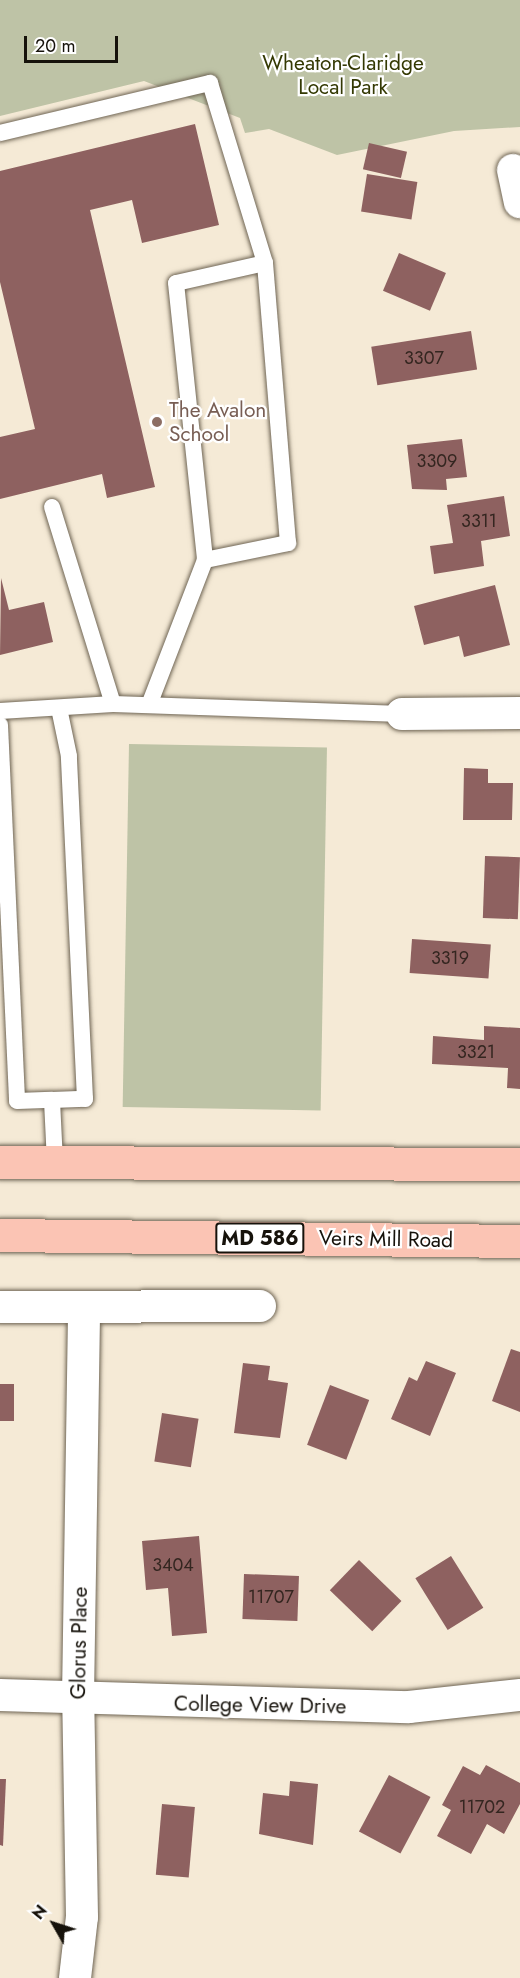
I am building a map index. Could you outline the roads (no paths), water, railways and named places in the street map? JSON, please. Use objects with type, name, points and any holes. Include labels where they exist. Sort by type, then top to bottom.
[{"type":"main road","points":[[0,1162],[520,1164]]},
{"type":"main road","name":"Veirs Mill Road","points":[[0,1235],[520,1241]]},
{"type":"street","points":[[513,170],[520,202]]},
{"type":"street","points":[[402,714],[520,713]]},
{"type":"street","points":[[0,1307],[260,1306]]},
{"type":"street","name":"Glorus Place","points":[[75,1978],[82,1917],[78,1696],[84,1308]]},
{"type":"street","name":"College View Drive","points":[[0,1695],[78,1696],[172,1704],[409,1707],[520,1695]]},
{"type":"lane","points":[[0,133],[210,82],[265,263],[288,543],[205,560]]},
{"type":"lane","points":[[149,705],[205,560],[176,283],[265,263]]},
{"type":"lane","points":[[52,507],[113,704]]},
{"type":"lane","points":[[0,711],[113,704],[402,714]]},
{"type":"lane","points":[[0,725],[2,824],[17,1101],[85,1099],[69,756],[59,708]]},
{"type":"lane","points":[[52,1100],[55,1162]]},
{"type":"place","name":"The Avalon School","points":[[157,422]]},
{"type":"park label","name":"Wheaton-Claridge Local Park","points":[[343,75]]}]
